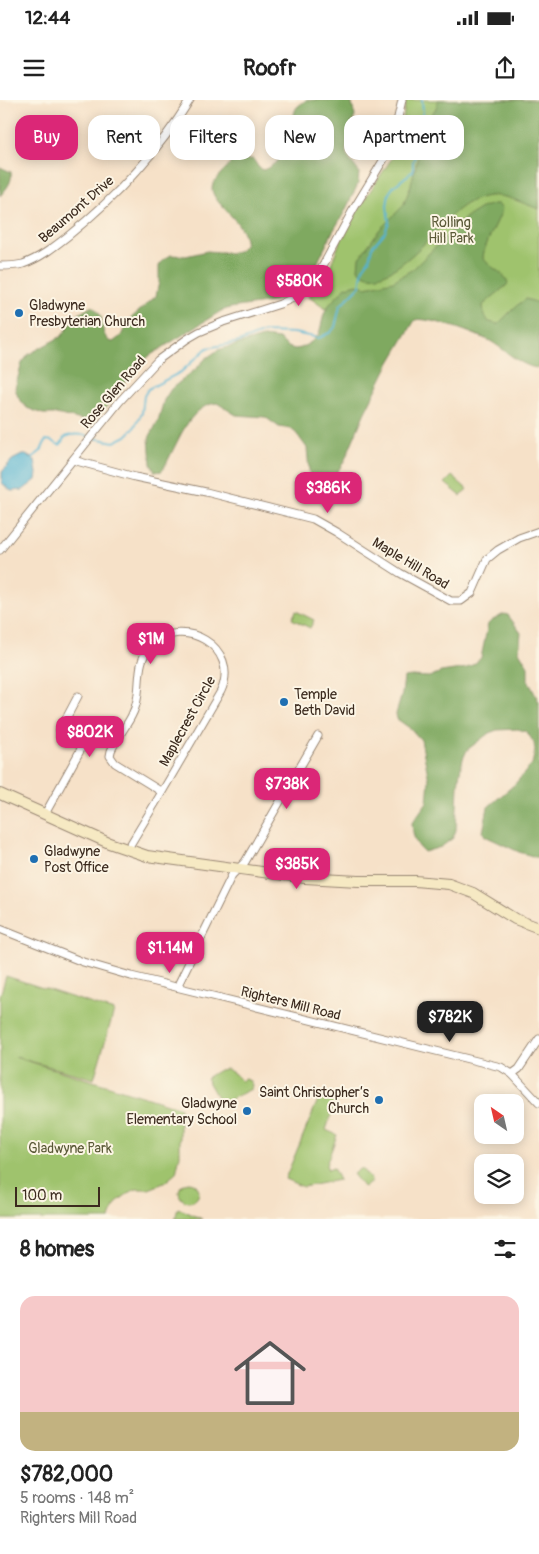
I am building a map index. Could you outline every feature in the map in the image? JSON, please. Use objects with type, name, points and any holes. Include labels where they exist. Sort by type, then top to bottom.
[{"type":"main road","points":[[0,794],[127,850],[152,857],[305,878],[358,881],[415,881],[449,884],[473,893],[516,919],[539,928]]},
{"type":"street","name":"Beaumont Drive","points":[[0,266],[23,263],[39,256],[60,242],[97,211],[143,164],[175,123],[190,100]]},
{"type":"street","name":"Rose Glen Road","points":[[0,550],[97,429],[140,378],[158,360],[187,338],[223,322],[285,302],[307,288],[319,272],[384,159],[393,139],[402,100]]},
{"type":"street","name":"Maple Hill Road","points":[[73,460],[135,477],[206,492],[313,519],[400,573],[451,601],[461,601],[472,593],[487,559],[498,550],[519,538],[539,531]]},
{"type":"street","name":"Maplecrest Circle","points":[[127,850],[162,792],[221,691],[225,682],[226,667],[220,654],[207,641],[193,636],[178,634],[168,636],[154,643],[146,651],[140,665],[136,705],[110,756],[115,763],[162,792]]},
{"type":"street","points":[[45,814],[81,750],[80,745],[64,736],[60,730],[78,696]]},
{"type":"street","points":[[177,987],[232,875],[244,862],[318,736]]},
{"type":"street","name":"Righters Mill Road","points":[[0,929],[83,962],[492,1065],[512,1074],[539,1103]]},
{"type":"street","points":[[512,1074],[519,1069],[539,1040]]},
{"type":"green space","points":[[306,100],[351,100],[355,115],[344,115],[344,160],[350,160],[359,172],[358,184],[312,274],[292,292],[272,302],[221,311],[149,356],[118,389],[102,413],[94,418],[82,420],[56,414],[43,414],[27,408],[18,397],[15,388],[22,363],[29,354],[62,336],[76,316],[92,306],[100,315],[106,337],[109,341],[113,342],[121,336],[128,321],[156,296],[159,282],[159,266],[163,260],[171,255],[186,256],[207,251],[231,253],[238,251],[245,245],[240,227],[220,204],[212,190],[217,178],[233,160],[254,160],[259,168],[263,170],[279,160],[334,160],[334,115],[294,115],[298,106]]},
{"type":"green space","name":"Rolling Hill Park","points":[[406,100],[539,100],[539,360],[410,309],[389,356],[309,297],[328,272],[345,229],[391,160],[464,160],[464,115],[404,115]]},
{"type":"green space","points":[[438,100],[539,100],[539,209],[501,196],[473,200],[457,211],[408,259],[394,269],[380,275],[368,276],[358,269],[359,258],[380,229],[403,206],[417,160],[464,160],[464,115],[432,115]]},
{"type":"green space","points":[[0,167],[11,172],[11,179],[0,196]]},
{"type":"green space","points":[[498,204],[502,209],[485,247],[483,258],[503,275],[508,282],[507,285],[483,305],[484,315],[489,322],[498,324],[526,299],[539,303],[539,368],[521,362],[492,342],[477,335],[441,323],[415,320],[389,364],[364,414],[344,462],[317,499],[311,492],[307,448],[296,433],[291,429],[279,427],[265,417],[236,415],[217,403],[208,405],[194,415],[183,430],[162,471],[155,472],[151,464],[149,438],[158,421],[164,400],[171,389],[205,359],[218,350],[263,337],[279,339],[288,347],[301,348],[319,334],[324,314],[329,305],[346,287],[357,284],[366,287],[393,281],[413,269],[465,218],[481,208]]},
{"type":"green space","points":[[452,476],[467,489],[461,496],[445,483]]},
{"type":"green space","points":[[296,611],[314,620],[310,628],[292,619]]},
{"type":"green space","points":[[504,614],[508,615],[521,633],[519,651],[528,666],[528,680],[539,702],[539,858],[519,852],[485,836],[483,832],[488,807],[515,784],[532,764],[535,751],[534,743],[527,732],[518,729],[497,730],[489,733],[467,750],[460,772],[456,830],[453,838],[441,847],[424,852],[415,839],[412,823],[427,802],[429,780],[421,740],[411,729],[397,719],[396,714],[402,694],[404,677],[429,677],[441,672],[467,668],[474,664],[481,658],[488,624]]},
{"type":"green space","name":"Gladwyne Park","points":[[6,976],[114,1011],[94,1079],[15,1057],[180,1108],[180,1155],[176,1173],[164,1183],[149,1189],[137,1189],[130,1192],[118,1201],[110,1219],[0,1219],[0,996]]},
{"type":"green space","points":[[227,1069],[241,1081],[245,1079],[250,1081],[252,1085],[251,1089],[221,1104],[206,1078],[219,1070]]},
{"type":"green space","points":[[320,1095],[336,1100],[326,1130],[337,1135],[326,1165],[328,1170],[333,1168],[339,1180],[303,1187],[285,1179]]},
{"type":"green space","points":[[361,1168],[372,1181],[364,1188],[353,1174]]},
{"type":"green space","points":[[189,1182],[196,1185],[199,1192],[196,1199],[189,1202],[182,1199],[179,1192],[182,1185]]},
{"type":"green space","points":[[178,1208],[202,1219],[175,1219]]},
{"type":"water","points":[[22,455],[35,460],[36,480],[23,490],[11,491],[2,483],[2,472],[12,460]]},
{"type":"waterway","points":[[94,438],[114,442],[126,436],[134,428],[142,413],[144,396],[148,389],[181,372],[207,348],[239,342],[264,332],[294,333],[319,338],[331,332],[335,327],[340,306],[360,286],[363,268],[369,260],[372,247],[385,232],[389,222],[387,206],[389,193],[394,186],[413,171],[413,162],[421,136],[422,100]]},
{"type":"waterway","points":[[31,459],[41,451],[46,440],[59,445],[64,438],[70,435],[90,437]]},
{"type":"place","name":"Gladwyne Presbyterian Church","points":[[19,313]]},
{"type":"place","name":"Temple Beth David","points":[[284,702]]},
{"type":"place","name":"Gladwyne Post Office","points":[[34,859]]},
{"type":"place","name":"Saint Christopher’s Church","points":[[379,1100]]},
{"type":"place","name":"Gladwyne Elementary School","points":[[247,1111]]}]
